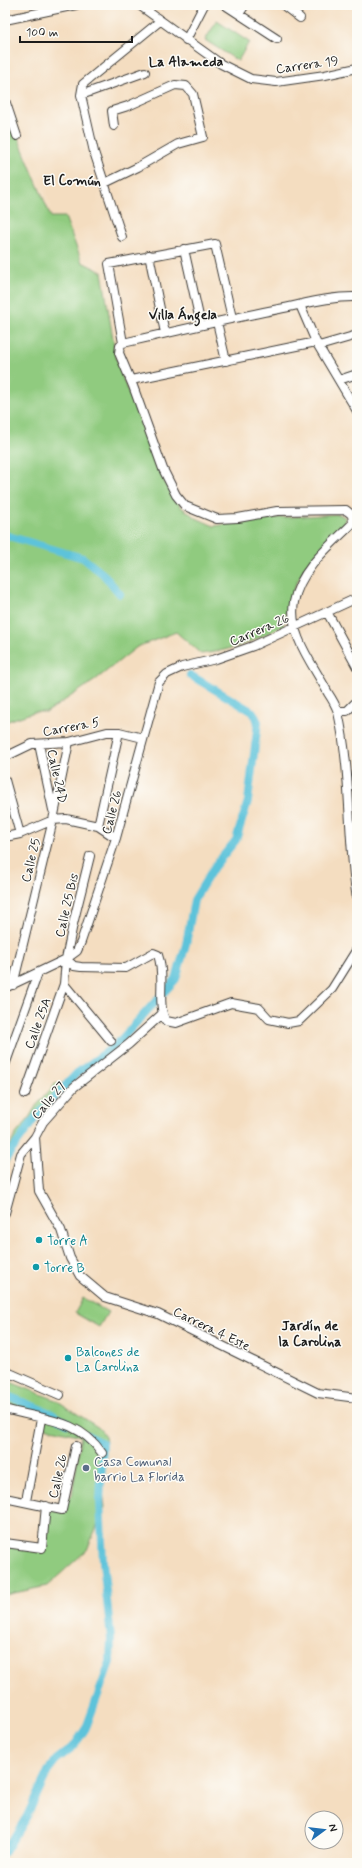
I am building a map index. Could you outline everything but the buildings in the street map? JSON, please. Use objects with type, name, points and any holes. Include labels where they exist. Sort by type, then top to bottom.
[{"type":"street","points":[[5,20],[76,5]]},
{"type":"street","name":"Carrera 19","points":[[139,5],[160,22],[221,64],[251,79],[276,82],[325,75],[357,67]]},
{"type":"street","points":[[149,13],[155,5]]},
{"type":"street","points":[[186,40],[204,5]]},
{"type":"street","points":[[225,5],[277,39]]},
{"type":"street","points":[[239,14],[245,5]]},
{"type":"street","points":[[283,5],[300,18]]},
{"type":"street","points":[[122,237],[94,152],[81,95],[83,84],[160,22]]},
{"type":"street","points":[[81,95],[145,72]]},
{"type":"street","points":[[105,183],[138,167],[178,144],[203,137],[193,94],[186,86],[175,85],[128,106],[112,111],[114,126]]},
{"type":"street","points":[[5,100],[17,136]]},
{"type":"street","points":[[123,343],[109,264],[215,244],[232,318]]},
{"type":"street","points":[[184,249],[201,325]]},
{"type":"street","points":[[149,256],[165,333]]},
{"type":"street","points":[[357,297],[345,297],[300,305],[165,333],[123,343],[120,346],[118,353],[131,380],[163,469],[176,495],[185,506],[217,519],[238,518],[277,511],[346,510],[352,515],[353,523],[310,567],[294,600],[292,617],[294,628],[312,667],[318,674],[338,711],[350,793],[353,873],[357,899]]},
{"type":"street","points":[[300,305],[318,344],[356,407]]},
{"type":"street","points":[[217,322],[226,361]]},
{"type":"street","points":[[131,380],[318,344],[357,335]]},
{"type":"street","points":[[339,380],[357,374]]},
{"type":"street","name":"Carrera 26","points":[[167,674],[182,667],[216,659],[253,646],[357,598]]},
{"type":"street","points":[[327,612],[357,667]]},
{"type":"street","name":"Calle 26","points":[[69,957],[77,951],[82,942],[116,838],[159,682],[167,674]]},
{"type":"street","points":[[338,711],[347,711],[356,704]]},
{"type":"street","name":"Carrera 5","points":[[5,756],[22,747],[32,744],[69,742],[89,735],[107,732],[119,732],[143,738]]},
{"type":"street","points":[[98,826],[119,732]]},
{"type":"street","name":"Calle 25","points":[[9,986],[53,816],[69,742]]},
{"type":"street","name":"Calle 24D","points":[[38,744],[53,816]]},
{"type":"street","points":[[5,780],[20,834]]},
{"type":"street","points":[[350,793],[357,784]]},
{"type":"street","points":[[5,837],[20,834],[53,816],[98,826],[116,838]]},
{"type":"street","name":"Calle 25 Bis","points":[[69,957],[73,924],[90,856]]},
{"type":"street","points":[[9,986],[69,957],[74,966],[126,968],[153,953],[158,955],[161,962],[162,1011],[166,1020],[176,1023],[231,1003],[260,1008],[269,1019],[288,1024],[299,1021],[332,989],[357,949]]},
{"type":"street","name":"Calle 25A","points":[[25,1094],[64,984],[69,957]]},
{"type":"street","points":[[5,1065],[38,973]]},
{"type":"street","points":[[64,984],[111,1042]]},
{"type":"street","name":"Calle 27","points":[[70,1258],[61,1230],[39,1191],[35,1158],[35,1137],[43,1122],[74,1087],[129,1044],[162,1011]]},
{"type":"street","points":[[5,1214],[21,1154],[35,1137]]},
{"type":"street","name":"Carrera 4 Este","points":[[70,1258],[80,1276],[105,1297],[158,1314],[318,1393],[357,1398]]},
{"type":"street","points":[[5,1371],[60,1395]]},
{"type":"street","points":[[5,1409],[41,1419],[52,1419],[63,1422],[83,1433],[93,1441],[102,1453]]},
{"type":"street","points":[[26,1501],[41,1419]]},
{"type":"street","name":"Calle 26","points":[[46,1506],[62,1510],[76,1446]]},
{"type":"street","points":[[5,1506],[6,1498],[46,1506],[42,1548],[5,1543]]},
{"type":"green space","points":[[217,21],[249,42],[238,61],[205,40]]},
{"type":"green space","points":[[5,106],[51,217],[65,217],[82,262],[102,272],[116,357],[123,379],[165,483],[181,507],[196,518],[214,526],[275,518],[339,514],[346,518],[337,534],[315,555],[305,568],[288,603],[283,626],[244,644],[224,650],[201,654],[176,632],[137,647],[94,681],[47,712],[34,712],[5,722]]},
{"type":"green space","points":[[56,1083],[66,1084],[16,1145],[5,1168],[5,1154],[16,1134],[27,1121],[36,1106]]},
{"type":"green space","points":[[83,1298],[108,1312],[99,1327],[75,1313]]},
{"type":"green space","points":[[5,1380],[56,1400],[99,1428],[105,1436],[106,1444],[102,1455],[100,1469],[105,1507],[87,1550],[47,1586],[5,1595],[5,1546],[39,1545],[43,1533],[44,1502],[60,1504],[72,1496],[81,1436],[44,1427],[44,1417],[5,1402]]},
{"type":"waterway","points":[[5,535],[83,558],[103,574],[120,594]]},
{"type":"waterway","points":[[5,1160],[36,1117],[77,1073],[116,1045],[176,979],[186,944],[194,900],[214,867],[236,840],[248,801],[258,722],[253,712],[190,675]]},
{"type":"waterway","points":[[5,1395],[50,1413],[67,1423]]},
{"type":"waterway","points":[[5,1852],[27,1816],[49,1769],[56,1760],[74,1746],[86,1728],[110,1662],[111,1639],[103,1562],[100,1501],[103,1444],[87,1435]]},
{"type":"place","name":"Torre A","points":[[39,1240]]},
{"type":"place","name":"Torre B","points":[[36,1267]]},
{"type":"place","name":"Balcones de La Carolina","points":[[68,1358]]},
{"type":"place","name":"Casa Comunal barrio La Florida","points":[[86,1468]]},
{"type":"district","name":"La Alameda","points":[[186,61]]},
{"type":"district","name":"El Común","points":[[72,180]]},
{"type":"district","name":"Villa Ángela","points":[[183,314]]},
{"type":"district","name":"Jardín de la Carolina","points":[[310,1334]]}]
